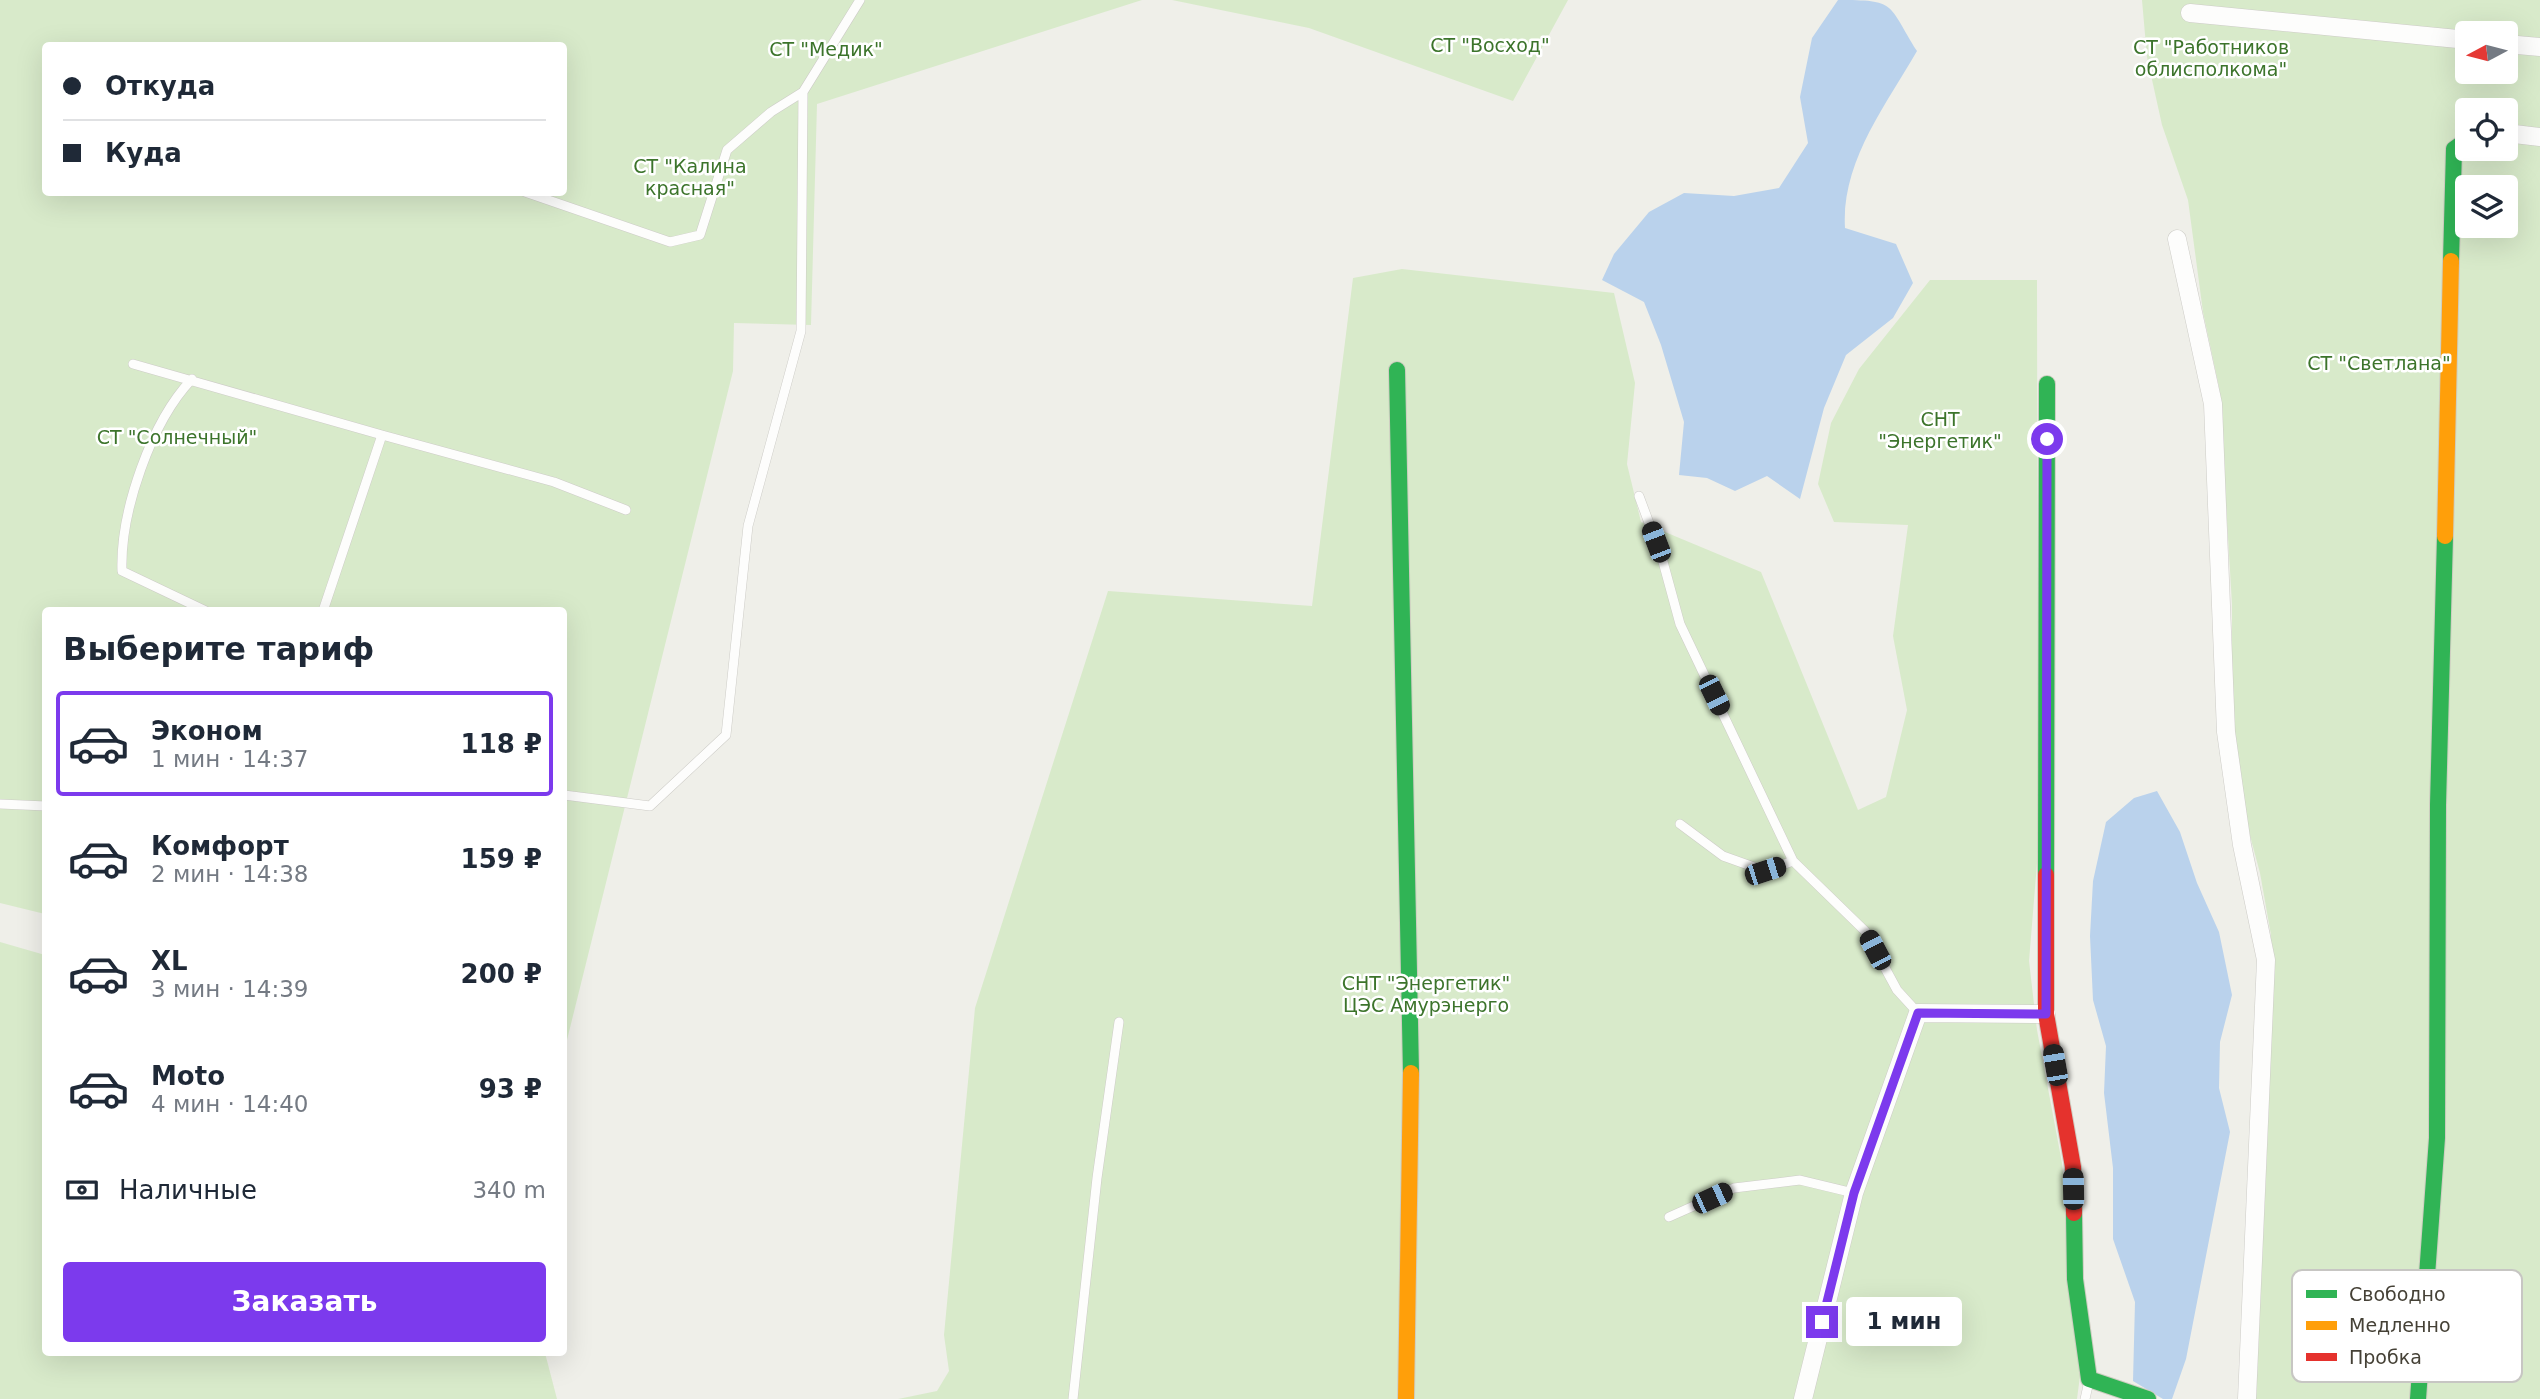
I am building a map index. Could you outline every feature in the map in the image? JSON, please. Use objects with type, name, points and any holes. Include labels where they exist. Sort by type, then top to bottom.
[{"type":"street","points":[[2190,13],[2455,39]]},
{"type":"street","points":[[2518,45],[2540,47]]},
{"type":"street","points":[[2518,134],[2540,137]]},
{"type":"street","points":[[2427,1270],[2437,1138],[2438,805],[2455,148]]},
{"type":"street","points":[[2177,239],[2213,404],[2226,732],[2242,845],[2266,960],[2246,1399]]},
{"type":"street","points":[[1397,370],[1411,1062],[1406,1399]]},
{"type":"street","points":[[2047,384],[2046,1014],[2073,1167],[2076,1279],[2089,1379],[2148,1399]]},
{"type":"street","points":[[1803,1399],[1854,1193],[1918,1013],[2046,1014]]},
{"type":"lane","points":[[538,196],[670,242],[700,235],[727,150],[771,112],[803,92],[860,0]]},
{"type":"lane","points":[[567,795],[650,806],[726,735],[748,526],[801,331],[803,92]]},
{"type":"lane","points":[[133,364],[554,482],[626,510]]},
{"type":"lane","points":[[192,379],[172,400],[151,440],[121,542],[122,571],[198,607]]},
{"type":"lane","points":[[324,607],[382,435]]},
{"type":"lane","points":[[1639,496],[1662,558],[1680,624],[1793,861],[1865,931],[1897,990],[1918,1013]]},
{"type":"lane","points":[[0,804],[42,806]]},
{"type":"lane","points":[[1680,824],[1723,856],[1765,871],[1793,861]]},
{"type":"lane","points":[[1073,1399],[1097,1178],[1119,1022]]},
{"type":"lane","points":[[1669,1217],[1734,1188],[1800,1180],[1854,1193]]},
{"type":"lane","points":[[2085,1399],[2089,1379]]},
{"type":"green space","points":[[0,0],[1142,0],[817,104],[811,325],[734,323],[733,371],[567,1040],[567,607],[42,607],[42,913],[0,903]]},
{"type":"green space","name":"СТ \"Восход\"","points":[[1172,0],[1568,0],[1513,101],[1309,28]]},
{"type":"green space","name":"СТ \"Светлана\"","points":[[2142,0],[2540,0],[2540,1399],[2256,1399],[2269,1103],[2271,935],[2260,873],[2240,798],[2232,699],[2232,604],[2219,387],[2203,312],[2188,200],[2162,125],[2147,57]]},
{"type":"green space","name":"СНТ \"Энергетик\" ЦЭС Амурэнерго","points":[[1402,269],[1614,293],[1635,383],[1627,464],[1641,522],[1761,572],[1858,810],[1886,797],[1907,710],[1893,636],[1908,525],[1834,522],[1818,484],[1831,423],[1859,369],[1930,280],[2037,280],[2038,851],[2029,961],[2037,1030],[2062,1163],[2081,1368],[2077,1399],[898,1399],[937,1391],[949,1371],[944,1335],[975,1008],[1108,591],[1312,606],[1353,278]]},
{"type":"green space","points":[[0,942],[42,954],[42,1356],[546,1356],[557,1399],[0,1399]]},
{"type":"water","points":[[1838,0],[1881,3],[1894,14],[1917,51],[1880,113],[1858,157],[1850,180],[1845,228],[1896,244],[1913,283],[1893,318],[1846,355],[1824,408],[1800,499],[1767,476],[1735,491],[1707,478],[1679,475],[1684,422],[1661,345],[1644,302],[1602,280],[1614,254],[1649,212],[1684,193],[1734,196],[1779,188],[1808,143],[1800,97],[1812,38]]},
{"type":"water","points":[[2157,791],[2180,832],[2197,883],[2219,932],[2232,995],[2220,1042],[2219,1088],[2230,1132],[2186,1359],[2172,1399],[2163,1399],[2133,1381],[2135,1302],[2113,1239],[2113,1168],[2104,1093],[2106,1046],[2093,1000],[2090,936],[2093,881],[2106,822],[2134,798]]},
{"type":"traffic: fast","points":[[2451,261],[2455,148]]},
{"type":"traffic: fast","points":[[1397,370],[1411,1073]]},
{"type":"traffic: fast","points":[[2046,875],[2047,384]]},
{"type":"traffic: fast","points":[[2427,1270],[2437,1138],[2438,805],[2445,536]]},
{"type":"traffic: fast","points":[[2074,1213],[2075,1279],[2089,1379],[2148,1399]]},
{"type":"traffic: fast","points":[[2418,1399],[2419,1382]]},
{"type":"traffic: slow","points":[[2445,536],[2451,261]]},
{"type":"traffic: slow","points":[[1406,1399],[1411,1073]]},
{"type":"traffic: jam","points":[[2046,875],[2046,1014],[2073,1167],[2074,1213]]},
{"type":"route","points":[[1822,1322],[1854,1193],[1918,1013],[1990,1011],[2046,1014],[2047,439]]},
{"type":"park label","name":"СТ \"Медик\"","points":[[826,49]]},
{"type":"park label","name":"СТ \"Работников облисполкома\"","points":[[2211,58]]},
{"type":"park label","name":"СТ \"Калина красная\"","points":[[690,177]]},
{"type":"park label","name":"СНТ \"Энергетик\"","points":[[1940,430]]},
{"type":"park label","name":"СТ \"Солнечный\"","points":[[177,437]]}]
